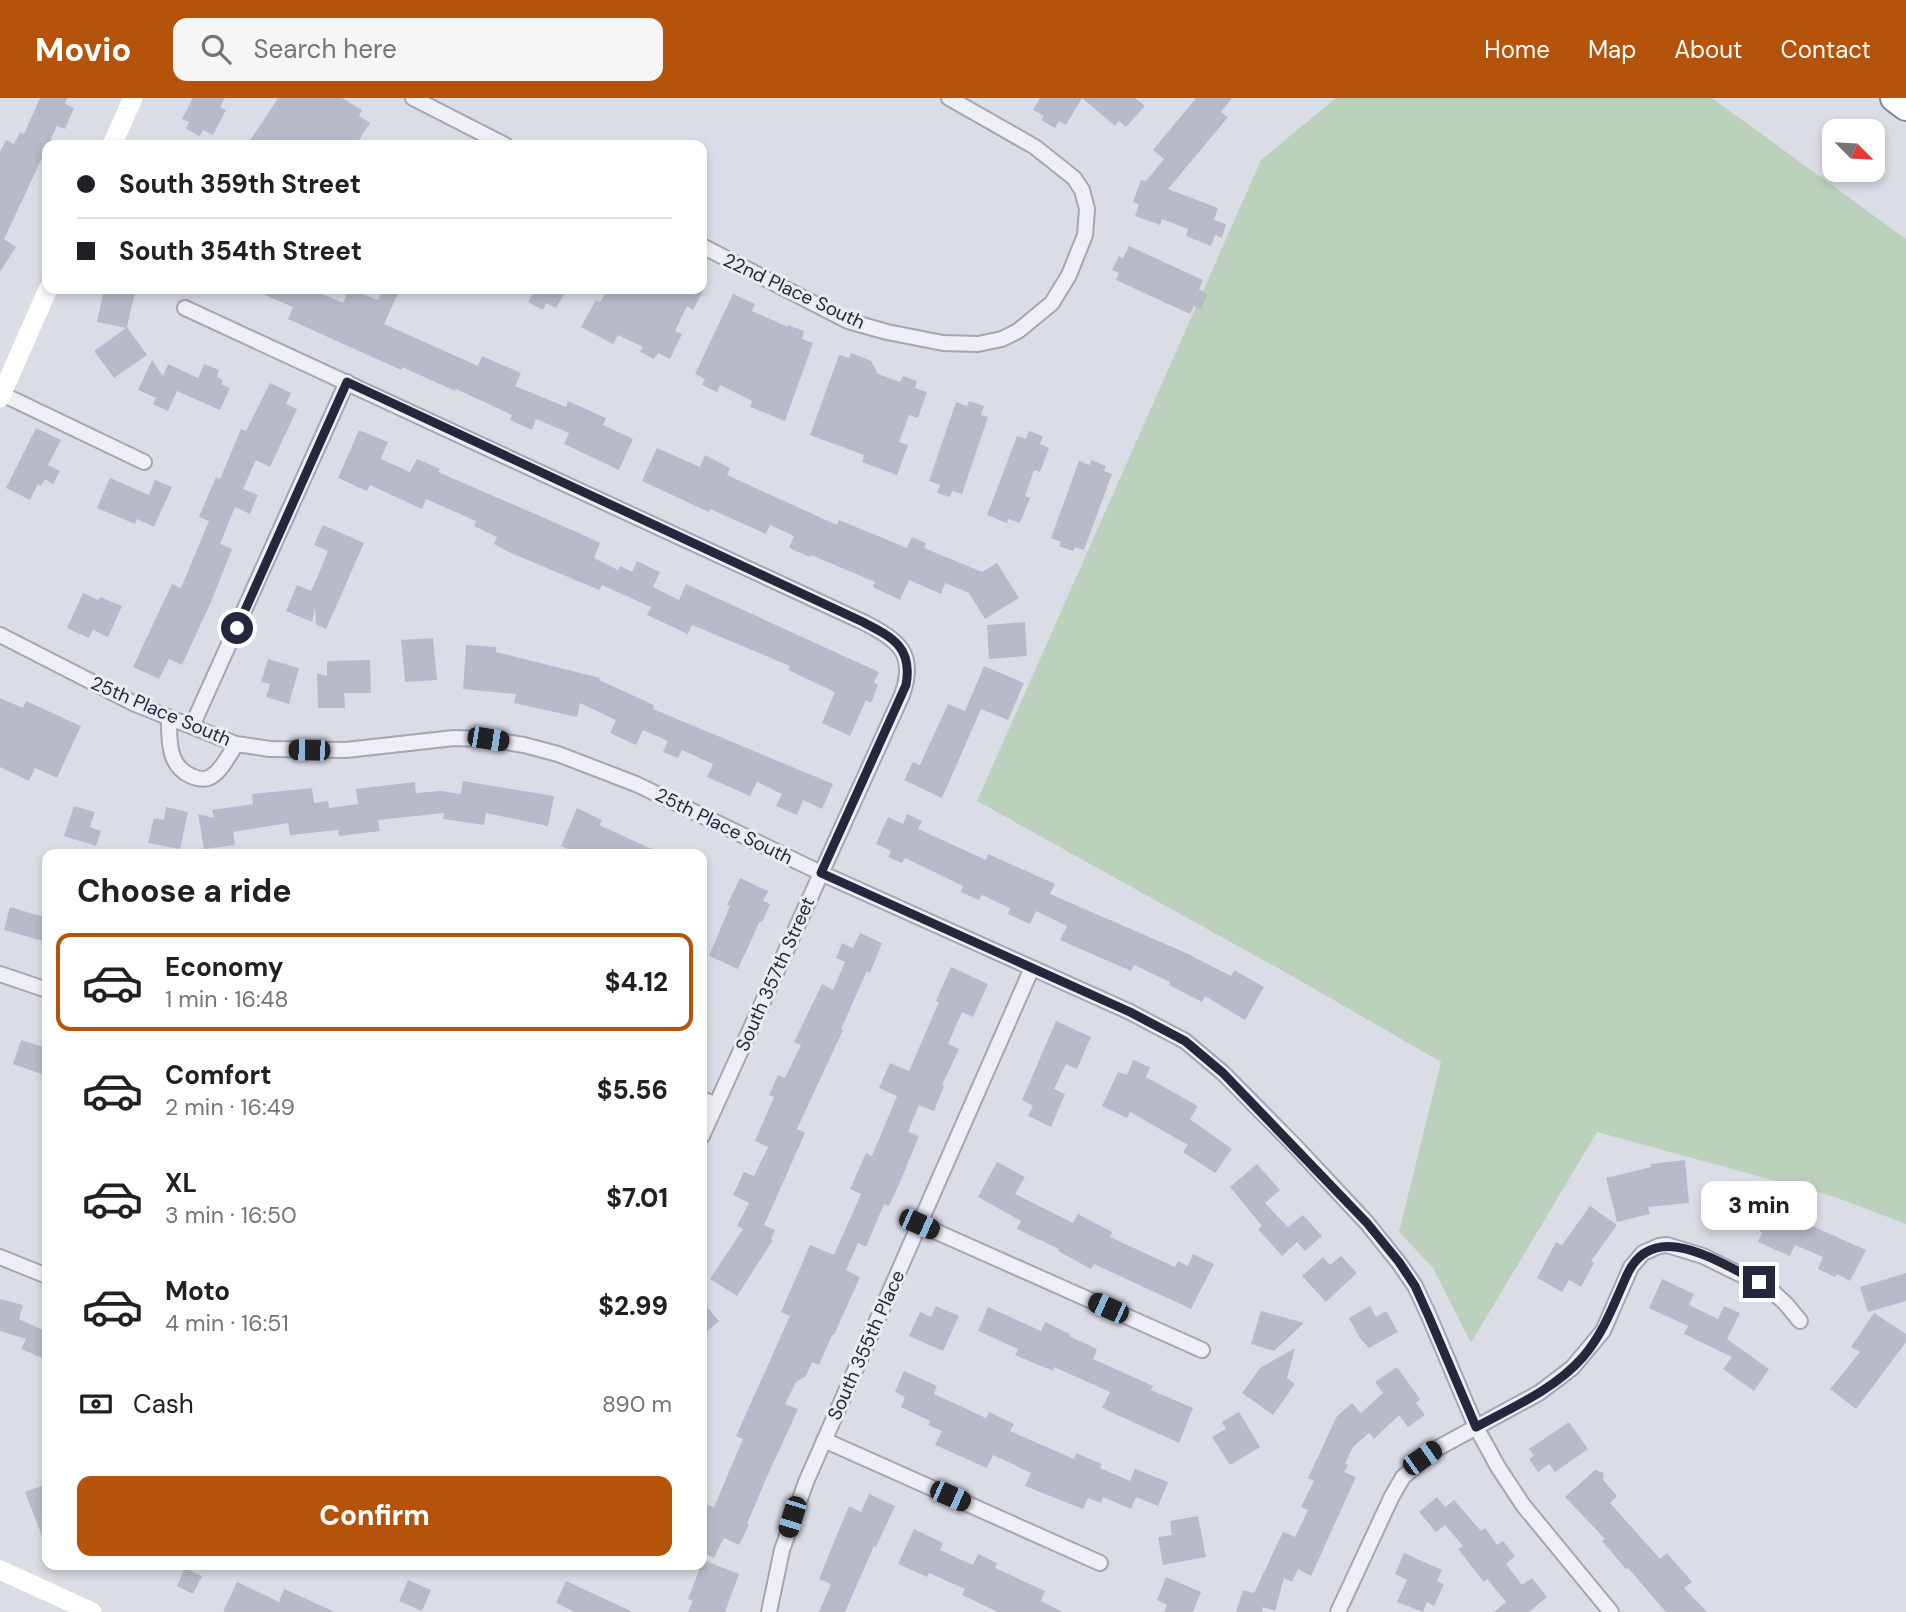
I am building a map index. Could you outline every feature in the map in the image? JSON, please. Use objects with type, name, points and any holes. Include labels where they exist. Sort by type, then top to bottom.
[{"type":"highway","points":[[1894,98],[1906,107]]},
{"type":"street","points":[[114,140],[133,98]]},
{"type":"street","points":[[413,98],[495,140]]},
{"type":"street","name":"22nd Place South","points":[[707,249],[848,321],[887,332],[943,343],[978,344],[1002,340],[1018,331],[1036,319],[1052,303],[1069,275],[1085,235],[1086,216],[1082,190],[1074,178],[1035,147],[949,98]]},
{"type":"street","points":[[46,294],[1,396],[144,462]]},
{"type":"street","points":[[185,308],[347,382],[192,726]]},
{"type":"street","name":"South 357th Street","points":[[347,382],[863,622],[891,638],[906,657],[908,675],[902,695],[707,1125]]},
{"type":"street","name":"25th Place South","points":[[0,635],[169,718],[236,744],[270,749],[346,750],[454,738],[488,739],[524,745],[593,766],[821,873],[1130,1012],[1185,1041],[1223,1073],[1295,1146],[1367,1223],[1399,1262],[1424,1306],[1476,1427],[1498,1468],[1523,1505],[1611,1612]]},
{"type":"street","points":[[169,718],[173,760],[189,776],[208,778],[222,766],[236,744]]},
{"type":"street","name":"South 355th Place","points":[[769,1612],[773,1582],[792,1517],[1032,968]]},
{"type":"street","points":[[0,974],[42,988]]},
{"type":"street","points":[[707,1101],[716,1105]]},
{"type":"street","points":[[919,1224],[1202,1350]]},
{"type":"street","points":[[1338,1612],[1403,1477],[1436,1449],[1539,1393],[1562,1377],[1581,1359],[1606,1325],[1631,1267],[1643,1253],[1651,1248],[1674,1246],[1730,1268],[1770,1289],[1800,1321]]},
{"type":"street","points":[[0,1257],[42,1274]]},
{"type":"street","points":[[824,1440],[1100,1563]]},
{"type":"street","points":[[0,1570],[92,1612]]},
{"type":"green space","points":[[1336,98],[1712,98],[1822,178],[1822,182],[1828,182],[1906,239],[1906,1224],[1835,1197],[1597,1132],[1471,1343],[1433,1268],[1399,1232],[1441,1062],[977,801],[1261,160]]},
{"type":"building","points":[[40,98],[67,98],[65,104],[74,108],[65,129],[57,126],[50,140],[42,140],[42,158],[4,239],[16,247],[0,272],[0,152],[6,140],[14,144],[20,132],[24,134]]},
{"type":"building","points":[[193,98],[225,98],[220,107],[226,110],[213,135],[203,130],[200,136],[186,129],[189,122],[182,119]]},
{"type":"building","points":[[278,98],[342,98],[362,110],[359,116],[370,123],[359,140],[250,140]]},
{"type":"building","points":[[1040,98],[1082,98],[1066,125],[1059,121],[1055,128],[1041,120],[1044,116],[1033,110]]},
{"type":"building","points":[[1082,98],[1135,98],[1145,106],[1126,127],[1119,121],[1115,126]]},
{"type":"building","points":[[1196,98],[1232,98],[1221,112],[1228,117],[1168,189],[1218,208],[1214,220],[1226,224],[1222,238],[1215,235],[1211,246],[1186,236],[1188,229],[1162,219],[1160,225],[1135,216],[1139,204],[1133,202],[1141,180],[1146,181],[1164,159],[1153,150]]},
{"type":"building","points":[[1129,246],[1203,280],[1199,289],[1208,294],[1201,309],[1194,306],[1190,314],[1116,280],[1119,273],[1112,270],[1119,256],[1123,258]]},
{"type":"building","points":[[103,294],[135,294],[127,327],[147,355],[114,378],[94,351],[126,328],[97,322]]},
{"type":"building","points":[[263,294],[322,294],[343,303],[347,294],[362,294],[378,300],[381,294],[398,294],[384,324],[478,366],[482,356],[521,373],[515,386],[566,407],[568,401],[606,418],[603,425],[633,439],[619,470],[564,444],[569,433],[536,419],[532,430],[510,420],[512,415],[456,389],[455,391],[402,367],[401,370],[288,319],[293,307]]},
{"type":"building","points":[[530,294],[564,294],[556,308],[546,303],[543,310],[528,302],[532,295]]},
{"type":"building","points":[[605,294],[701,294],[693,310],[687,306],[675,331],[682,334],[670,359],[658,353],[654,359],[640,352],[643,347],[618,335],[613,344],[581,327],[596,300],[600,302]]},
{"type":"building","points":[[733,294],[755,304],[752,311],[804,331],[802,339],[813,343],[785,421],[750,407],[752,401],[720,385],[717,392],[702,385],[705,379],[695,374]]},
{"type":"building","points":[[851,353],[871,361],[878,374],[900,382],[903,376],[917,381],[915,388],[927,392],[918,418],[909,415],[899,442],[908,445],[897,475],[862,462],[864,455],[810,435],[839,355],[849,358]]},
{"type":"building","points":[[152,360],[163,376],[168,364],[198,378],[204,364],[219,370],[217,377],[223,380],[221,384],[230,388],[220,410],[177,391],[168,411],[153,404],[156,398],[138,390]]},
{"type":"building","points":[[270,383],[291,393],[286,404],[297,409],[270,467],[256,460],[243,489],[258,495],[250,514],[235,507],[220,544],[232,549],[182,665],[169,659],[159,679],[133,667],[172,584],[181,588],[209,521],[199,517],[216,477],[220,479],[241,429],[246,431]]},
{"type":"building","points":[[969,401],[984,406],[981,415],[988,417],[962,494],[952,491],[950,497],[937,493],[940,485],[929,481],[956,402],[967,406]]},
{"type":"building","points":[[36,428],[61,440],[48,465],[60,471],[53,484],[45,479],[41,486],[38,484],[30,500],[6,488]]},
{"type":"building","points":[[359,430],[388,442],[381,459],[410,472],[417,459],[440,469],[438,472],[579,533],[600,543],[594,558],[618,570],[620,566],[632,572],[637,561],[660,572],[653,587],[679,600],[686,584],[879,672],[874,682],[878,685],[871,703],[866,700],[850,736],[822,723],[835,692],[788,670],[790,666],[692,625],[688,634],[647,615],[651,607],[602,585],[599,590],[511,553],[494,544],[497,537],[474,526],[476,521],[426,499],[422,509],[370,485],[367,491],[338,478]]},
{"type":"building","points":[[1029,431],[1043,436],[1040,444],[1049,448],[1040,472],[1034,470],[1025,496],[1030,498],[1020,523],[1008,519],[1007,523],[987,515],[1017,436],[1026,439]]},
{"type":"building","points":[[657,448],[700,467],[705,455],[730,468],[727,475],[837,525],[839,520],[907,548],[912,537],[926,543],[924,548],[982,572],[997,563],[1019,598],[985,619],[969,593],[945,583],[941,594],[909,580],[900,600],[873,587],[875,582],[789,548],[794,536],[770,525],[766,534],[710,509],[709,512],[642,481]]},
{"type":"building","points":[[1091,460],[1106,466],[1104,471],[1112,474],[1084,550],[1075,547],[1073,551],[1059,546],[1061,542],[1051,538],[1079,461],[1090,465]]},
{"type":"building","points":[[110,478],[149,495],[155,480],[172,487],[154,527],[137,519],[135,524],[97,508]]},
{"type":"building","points":[[323,525],[364,543],[326,629],[316,624],[315,609],[312,622],[286,611],[297,585],[311,591],[317,578],[328,551],[314,545]]},
{"type":"building","points":[[83,593],[122,606],[108,637],[93,630],[89,638],[67,628]]},
{"type":"building","points":[[1025,622],[1027,656],[989,659],[987,625]]},
{"type":"building","points":[[433,638],[437,680],[405,682],[401,640]]},
{"type":"building","points":[[466,645],[496,647],[496,652],[600,678],[599,680],[654,705],[653,709],[833,784],[822,809],[803,800],[797,815],[776,806],[782,794],[757,782],[750,796],[707,777],[713,764],[682,750],[678,758],[663,752],[668,741],[643,730],[636,745],[610,733],[616,720],[580,703],[577,717],[514,703],[516,694],[463,689]]},
{"type":"building","points":[[268,659],[299,668],[289,704],[266,697],[270,684],[261,682]]},
{"type":"building","points":[[370,660],[371,693],[344,693],[345,708],[318,708],[317,673],[327,676],[327,661]]},
{"type":"building","points":[[984,666],[1024,683],[1008,720],[981,709],[942,798],[904,780],[913,762],[920,765],[948,704],[965,711]]},
{"type":"building","points":[[0,698],[23,708],[26,701],[81,726],[57,778],[35,768],[29,781],[0,767]]},
{"type":"building","points":[[463,781],[554,796],[548,826],[486,813],[484,825],[443,819],[444,813],[378,820],[380,831],[339,836],[338,830],[290,835],[288,823],[233,832],[235,845],[204,849],[198,814],[214,818],[212,810],[253,804],[252,794],[312,788],[314,803],[328,801],[329,808],[358,804],[356,789],[415,782],[416,793],[441,791],[461,794]]},
{"type":"building","points":[[74,806],[95,812],[90,827],[101,831],[96,846],[64,836]]},
{"type":"building","points":[[166,807],[188,812],[180,849],[148,843],[154,818],[164,820]]},
{"type":"building","points":[[577,808],[602,820],[599,825],[652,849],[568,849],[561,846]]},
{"type":"building","points":[[907,814],[922,821],[918,829],[986,860],[988,854],[1055,884],[1050,894],[1186,953],[1231,976],[1234,970],[1264,987],[1245,1020],[1205,996],[1202,1002],[1169,985],[1170,982],[1134,965],[1131,971],[1060,940],[1067,926],[1036,911],[1030,924],[1008,914],[1010,908],[982,895],[979,900],[961,892],[963,886],[905,858],[902,863],[888,857],[891,851],[876,844],[888,817],[903,824]]},
{"type":"building","points":[[740,878],[768,891],[763,901],[770,904],[738,969],[709,956],[730,906],[727,905]]},
{"type":"building","points":[[10,907],[42,917],[42,941],[4,930]]},
{"type":"building","points":[[860,933],[882,943],[797,1129],[805,1133],[764,1225],[775,1230],[771,1239],[773,1240],[737,1296],[710,1279],[743,1229],[737,1226],[749,1203],[733,1195],[744,1172],[754,1176],[768,1147],[755,1141],[774,1097],[769,1095],[778,1075],[785,1078],[801,1045],[794,1042],[822,984],[833,990],[845,962],[836,958],[842,943],[853,948]]},
{"type":"building","points":[[951,967],[988,984],[973,1017],[962,1012],[948,1044],[959,1049],[942,1085],[944,1086],[934,1111],[919,1105],[908,1132],[919,1136],[900,1182],[889,1206],[884,1204],[866,1247],[858,1243],[846,1270],[860,1277],[834,1335],[819,1365],[812,1362],[806,1376],[796,1382],[785,1404],[798,1409],[765,1481],[747,1524],[749,1525],[739,1545],[724,1538],[714,1558],[707,1554],[707,1507],[714,1507],[743,1439],[736,1436],[790,1316],[781,1312],[810,1245],[834,1255],[861,1194],[850,1189],[866,1153],[872,1156],[897,1096],[879,1088],[890,1063],[909,1071],[939,1002],[936,1001]]},
{"type":"building","points":[[1056,1021],[1091,1037],[1077,1069],[1066,1064],[1054,1089],[1065,1094],[1051,1127],[1028,1116],[1033,1106],[1022,1100]]},
{"type":"building","points":[[21,1040],[42,1046],[42,1074],[13,1064]]},
{"type":"building","points":[[1133,1060],[1150,1067],[1146,1077],[1198,1106],[1190,1119],[1232,1149],[1215,1173],[1183,1152],[1188,1145],[1130,1112],[1127,1118],[1102,1106],[1118,1072],[1127,1075]]},
{"type":"building","points":[[1685,1160],[1689,1203],[1648,1207],[1650,1214],[1617,1222],[1606,1178],[1651,1167],[1651,1164]]},
{"type":"building","points":[[997,1162],[1025,1177],[1015,1194],[1073,1223],[1078,1214],[1112,1232],[1110,1237],[1175,1267],[1178,1261],[1188,1266],[1193,1254],[1214,1264],[1191,1309],[1094,1264],[1091,1269],[1058,1251],[1059,1249],[1017,1229],[1021,1221],[978,1197]]},
{"type":"building","points":[[1257,1164],[1280,1190],[1265,1203],[1288,1227],[1303,1215],[1322,1236],[1305,1251],[1297,1242],[1282,1256],[1258,1229],[1262,1226],[1230,1187]]},
{"type":"building","points":[[1720,1183],[1752,1199],[1746,1211],[1778,1225],[1783,1213],[1866,1250],[1850,1281],[1818,1269],[1823,1257],[1795,1245],[1790,1256],[1758,1242],[1762,1232],[1730,1216],[1724,1227],[1703,1216]]},
{"type":"building","points":[[1590,1206],[1617,1225],[1591,1261],[1594,1263],[1581,1287],[1569,1280],[1562,1292],[1537,1278],[1556,1242],[1562,1245]]},
{"type":"building","points":[[1341,1256],[1357,1273],[1326,1302],[1302,1276],[1323,1257],[1330,1265]]},
{"type":"building","points":[[1906,1273],[1906,1301],[1868,1312],[1860,1287]]},
{"type":"building","points":[[1662,1279],[1694,1294],[1689,1305],[1718,1319],[1724,1306],[1740,1313],[1727,1339],[1769,1369],[1754,1391],[1723,1369],[1732,1357],[1684,1334],[1688,1326],[1649,1308]]},
{"type":"building","points":[[0,1299],[23,1305],[19,1319],[42,1330],[42,1358],[21,1349],[26,1339],[0,1331]]},
{"type":"building","points":[[936,1306],[959,1316],[943,1351],[909,1336],[920,1312],[931,1317]]},
{"type":"building","points":[[1370,1306],[1376,1317],[1386,1311],[1398,1332],[1369,1348],[1359,1337],[1349,1318]]},
{"type":"building","points":[[707,1307],[719,1321],[707,1332]]},
{"type":"building","points":[[988,1307],[1041,1331],[1045,1322],[1070,1334],[1069,1336],[1097,1349],[1093,1359],[1153,1386],[1151,1390],[1193,1408],[1179,1443],[1102,1408],[1110,1392],[1054,1367],[1053,1371],[1015,1355],[1018,1349],[978,1331]]},
{"type":"building","points":[[1261,1311],[1304,1323],[1274,1351],[1251,1344]]},
{"type":"building","points":[[1874,1313],[1906,1334],[1906,1342],[1856,1409],[1830,1389],[1860,1352],[1851,1347]]},
{"type":"building","points":[[1295,1348],[1287,1378],[1295,1384],[1273,1415],[1242,1393],[1260,1368]]},
{"type":"building","points":[[1397,1367],[1420,1399],[1416,1403],[1425,1415],[1408,1427],[1399,1415],[1374,1439],[1369,1433],[1353,1447],[1344,1472],[1356,1477],[1311,1576],[1298,1569],[1292,1582],[1284,1578],[1275,1611],[1263,1607],[1262,1612],[1236,1612],[1243,1590],[1254,1593],[1283,1532],[1295,1537],[1308,1510],[1301,1507],[1314,1481],[1308,1478],[1337,1416],[1352,1403],[1361,1413],[1383,1393],[1375,1382]]},
{"type":"building","points":[[904,1371],[937,1386],[934,1394],[986,1418],[989,1412],[1014,1424],[1010,1431],[1074,1459],[1076,1453],[1102,1464],[1100,1468],[1130,1481],[1135,1469],[1168,1482],[1158,1506],[1136,1497],[1131,1509],[1103,1497],[1101,1503],[1088,1498],[1083,1509],[1025,1486],[1031,1473],[993,1455],[987,1468],[935,1445],[942,1431],[928,1425],[930,1421],[901,1407],[905,1397],[895,1392]]},
{"type":"building","points":[[1239,1412],[1260,1447],[1230,1465],[1212,1437],[1226,1429],[1222,1422]]},
{"type":"building","points":[[1569,1422],[1588,1449],[1555,1472],[1549,1464],[1538,1472],[1529,1459],[1534,1456],[1529,1449]]},
{"type":"building","points":[[1595,1470],[1604,1473],[1603,1480],[1617,1496],[1610,1503],[1660,1559],[1667,1553],[1692,1582],[1684,1588],[1707,1612],[1666,1612],[1602,1541],[1605,1539],[1565,1497]]},
{"type":"building","points":[[42,1486],[42,1536],[25,1492]]},
{"type":"building","points":[[869,1494],[895,1506],[845,1612],[819,1612],[831,1584],[819,1579],[849,1506],[861,1512]]},
{"type":"building","points":[[1437,1497],[1445,1507],[1454,1500],[1481,1531],[1485,1528],[1497,1545],[1503,1541],[1515,1556],[1506,1564],[1522,1585],[1532,1578],[1547,1597],[1529,1612],[1494,1612],[1506,1602],[1487,1579],[1484,1582],[1458,1549],[1463,1546],[1445,1525],[1436,1532],[1419,1512]]},
{"type":"building","points":[[1198,1516],[1206,1557],[1163,1565],[1158,1537],[1172,1535],[1170,1521]]},
{"type":"building","points":[[914,1529],[943,1543],[940,1550],[973,1565],[978,1554],[997,1563],[995,1568],[1045,1591],[1041,1601],[1063,1612],[998,1612],[962,1595],[965,1589],[929,1573],[927,1577],[898,1564]]},
{"type":"building","points":[[1404,1553],[1442,1570],[1437,1581],[1444,1584],[1434,1606],[1427,1602],[1423,1612],[1397,1602],[1407,1580],[1395,1574]]},
{"type":"building","points":[[707,1562],[739,1574],[725,1612],[688,1612],[693,1601],[688,1599],[699,1570],[707,1570]]},
{"type":"building","points":[[184,1570],[202,1576],[193,1594],[177,1586]]},
{"type":"building","points":[[1166,1577],[1201,1592],[1193,1612],[1164,1612],[1167,1605],[1157,1600]]},
{"type":"building","points":[[408,1580],[431,1590],[422,1611],[399,1601]]},
{"type":"building","points":[[566,1581],[633,1612],[575,1612],[556,1603]]},
{"type":"building","points":[[237,1582],[279,1602],[284,1589],[335,1612],[223,1612]]},
{"type":"route","points":[[237,628],[347,382],[863,622],[898,644],[906,657],[906,685],[821,873],[1130,1012],[1185,1041],[1223,1073],[1367,1223],[1399,1262],[1415,1286],[1476,1427],[1539,1393],[1581,1359],[1602,1331],[1636,1259],[1651,1248],[1667,1245],[1682,1248],[1759,1282]]}]
